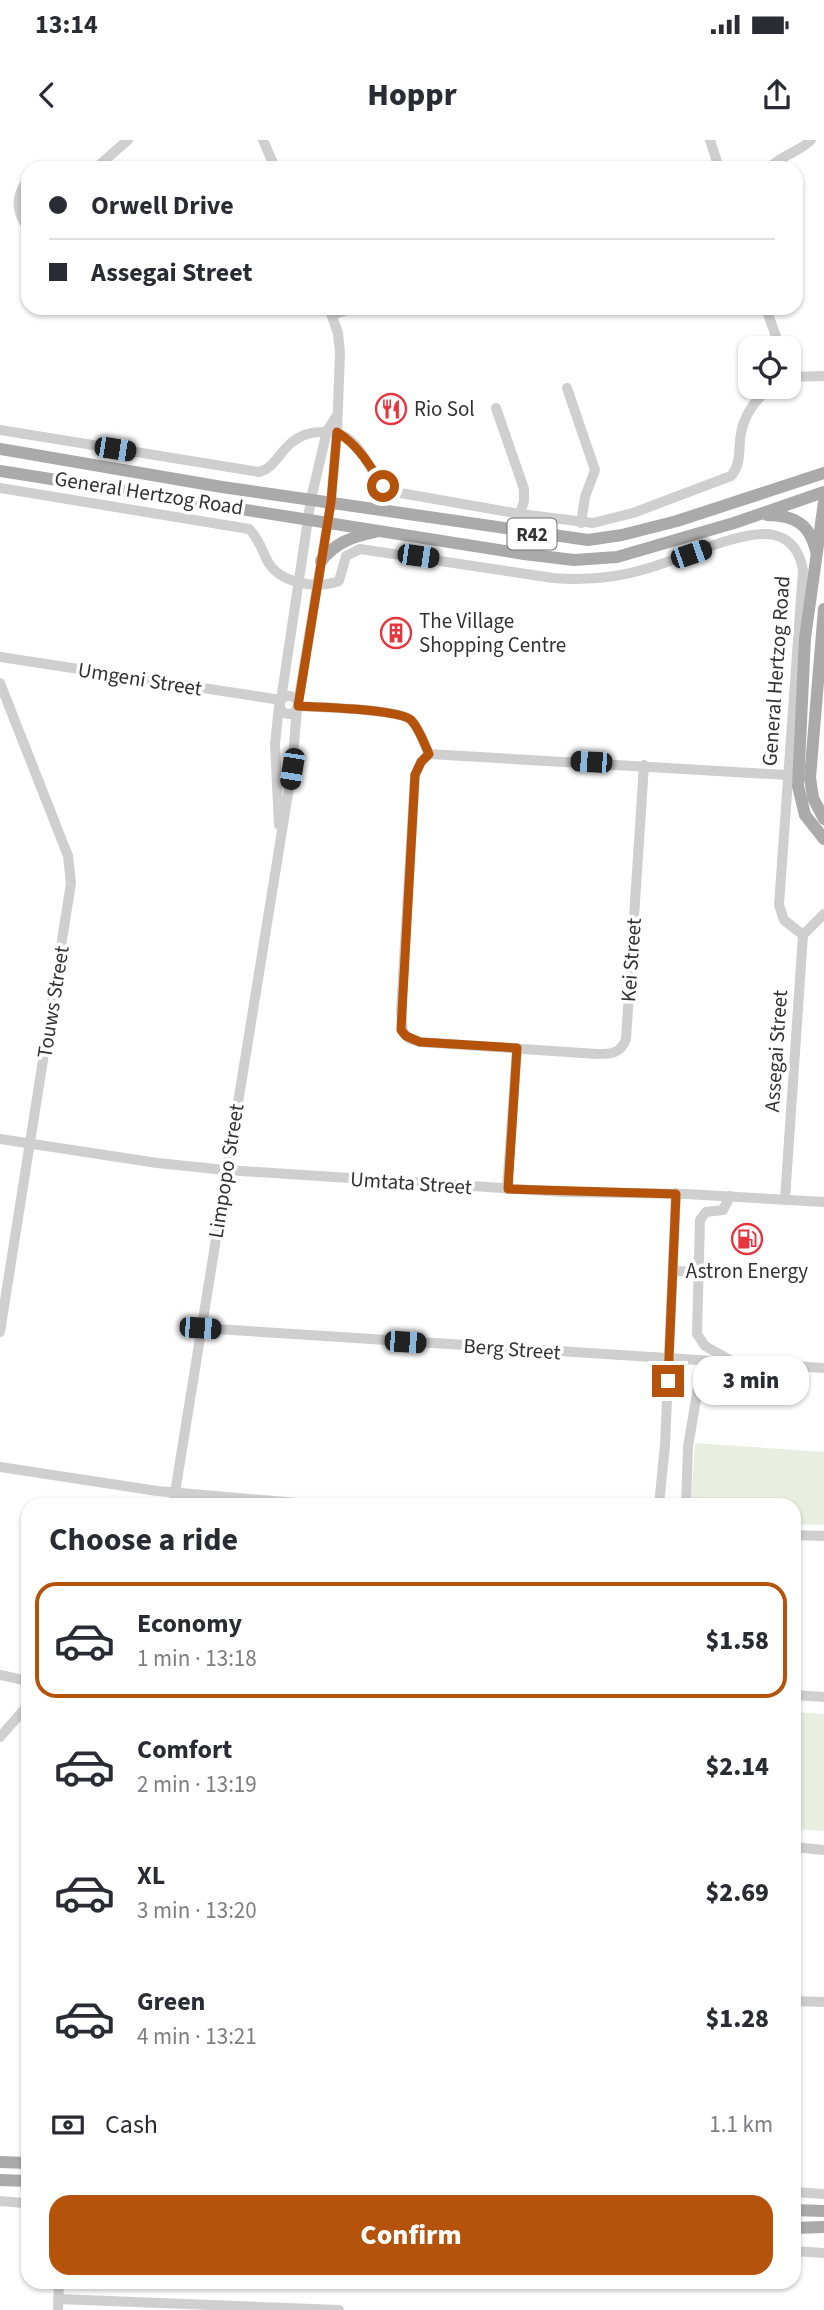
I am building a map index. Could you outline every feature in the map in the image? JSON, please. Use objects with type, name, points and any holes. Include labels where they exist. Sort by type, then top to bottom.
[{"type":"main road","name":"General Hertzog Road","points":[[0,449],[222,487],[528,533],[592,540],[677,521],[824,473]]},
{"type":"main road","name":"General Hertzog Road","points":[[0,471],[550,558],[589,560],[617,557],[746,519],[824,492]]},
{"type":"main road","points":[[824,502],[805,638],[798,786],[805,815],[811,826],[824,839]]},
{"type":"main road","points":[[746,519],[768,515],[798,520],[811,535],[817,555]]},
{"type":"main road","points":[[321,561],[344,540],[379,531]]},
{"type":"main road","points":[[824,609],[810,778],[813,799],[824,818]]},
{"type":"main road","points":[[0,2162],[21,2163]]},
{"type":"main road","points":[[0,2180],[21,2181]]},
{"type":"main road","points":[[801,2210],[824,2211]]},
{"type":"main road","points":[[801,2228],[824,2227]]},
{"type":"street","points":[[104,161],[128,140]]},
{"type":"street","points":[[263,140],[272,161]]},
{"type":"street","points":[[710,140],[717,161]]},
{"type":"street","points":[[776,161],[806,146],[811,140]]},
{"type":"street","points":[[21,192],[18,208],[21,218]]},
{"type":"street","points":[[332,315],[338,333],[340,353],[336,417],[332,432],[349,440],[367,458],[383,486],[399,494],[581,523],[598,523],[633,513],[731,476],[738,467],[741,433],[747,416],[758,399]]},
{"type":"street","points":[[768,315],[776,336]]},
{"type":"street","points":[[801,376],[824,376]]},
{"type":"street","points":[[567,388],[595,470],[585,496],[581,523]]},
{"type":"street","points":[[496,408],[524,489],[520,514]]},
{"type":"street","name":"General Hertzog Road","points":[[0,430],[259,472],[270,467],[295,440],[311,433],[332,432]]},
{"type":"street","name":"Limpopo Street","points":[[280,838],[275,744],[280,703],[307,519],[332,432]]},
{"type":"street","name":"Limpopo Street","points":[[174,1498],[292,769],[298,706],[331,502],[332,432]]},
{"type":"street","name":"General Hertzog Road","points":[[0,488],[249,529],[272,568],[297,582],[318,585],[339,581],[346,556],[360,549],[553,578],[589,579],[649,568],[733,540],[763,533],[787,540],[801,557],[803,570],[779,905],[785,920],[803,935]]},
{"type":"street","name":"Umgeni Street","points":[[0,657],[280,703],[286,696],[292,696],[298,706]]},
{"type":"street","name":"Touws Street","points":[[0,683],[68,856],[71,873],[70,895],[0,1332]]},
{"type":"street","points":[[298,706],[391,713],[407,717],[414,724],[429,754],[787,775]]},
{"type":"street","name":"Kei Street","points":[[429,754],[421,762],[415,775],[401,1030],[406,1036],[420,1042],[609,1054],[618,1051],[624,1044],[627,1031],[644,765]]},
{"type":"street","points":[[803,935],[824,914]]},
{"type":"street","name":"Assegai Street","points":[[785,1199],[803,935]]},
{"type":"street","points":[[508,1189],[517,1048]]},
{"type":"street","name":"Umtata Street","points":[[0,1139],[157,1163],[226,1170],[508,1189],[730,1196],[824,1202]]},
{"type":"street","points":[[660,1498],[665,1445],[676,1194]]},
{"type":"street","points":[[686,1498],[688,1447],[699,1381],[726,1377],[738,1364],[705,1346],[698,1338],[700,1220],[706,1212],[723,1210],[730,1196]]},
{"type":"street","points":[[674,1271],[700,1272]]},
{"type":"street","name":"Berg Street","points":[[200,1328],[824,1368]]},
{"type":"street","points":[[665,1445],[688,1447]]},
{"type":"street","points":[[0,1467],[175,1493],[235,1498]]},
{"type":"street","points":[[801,1535],[824,1536]]},
{"type":"street","points":[[0,1675],[21,1680]]},
{"type":"street","points":[[801,1695],[824,1697]]},
{"type":"street","points":[[0,1737],[21,1713]]},
{"type":"street","points":[[801,1848],[824,1850]]},
{"type":"street","points":[[801,2001],[824,2003]]},
{"type":"street","points":[[801,2192],[824,2194]]},
{"type":"street","points":[[0,2201],[21,2203]]},
{"type":"street","points":[[801,2251],[824,2253]]},
{"type":"street","points":[[58,2305],[339,2310]]},
{"type":"shaded area","points":[[695,1443],[824,1452],[824,1525],[801,1524],[801,1498],[691,1498]]},
{"type":"shaded area","points":[[801,1712],[824,1714],[824,1831],[801,1829]]},
{"type":"place","name":"Rio Sol","points":[[391,409]]},
{"type":"place","name":"The Village Shopping Centre","points":[[396,633]]},
{"type":"place","name":"Astron Energy","points":[[747,1239]]},
{"type":"route","points":[[383,486],[367,458],[337,432],[331,502],[298,706],[391,713],[407,717],[414,724],[429,754],[421,762],[415,775],[401,1030],[406,1036],[420,1042],[517,1048],[508,1189],[676,1194],[668,1381]]}]
